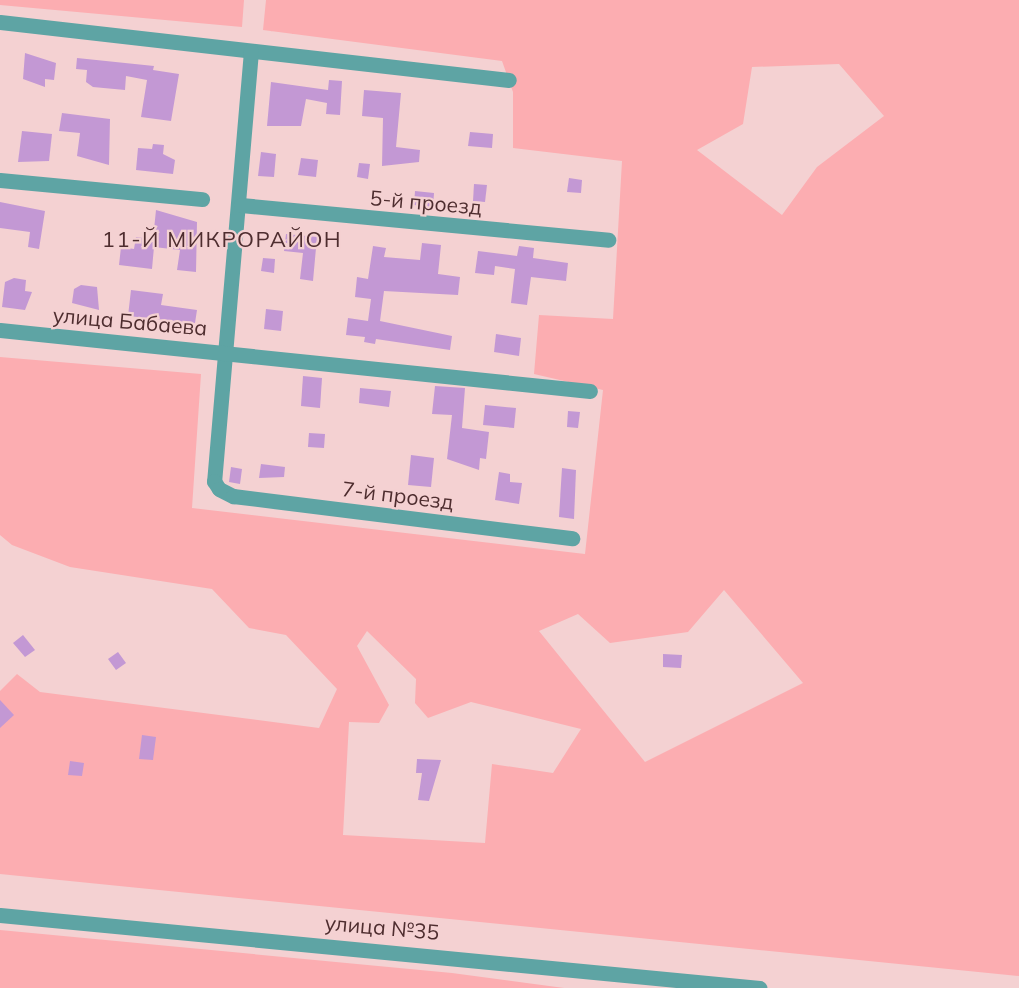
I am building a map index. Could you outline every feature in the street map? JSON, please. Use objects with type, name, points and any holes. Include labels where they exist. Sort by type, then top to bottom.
[{"type":"street","points":[[0,22],[509,80]]},
{"type":"street","points":[[251,51],[241,205],[224,351],[590,391]]},
{"type":"street","points":[[0,180],[202,199]]},
{"type":"street","name":"5-й проезд","points":[[241,205],[608,240]]},
{"type":"street","name":"улица Бабаева","points":[[0,330],[224,351],[214,481],[219,489]]},
{"type":"street","name":"7-й проезд","points":[[219,489],[233,496],[572,538]]},
{"type":"street","name":"улица №35","points":[[0,915],[759,988]]},
{"type":"shaded area","points":[[0,0],[244,0],[242,27],[0,5]]},
{"type":"shaded area","points":[[266,0],[1019,0],[1019,976],[0,874],[0,691],[17,674],[40,692],[319,728],[337,689],[286,635],[249,628],[212,589],[70,567],[12,545],[0,535],[0,357],[201,374],[192,508],[585,554],[603,390],[534,374],[539,315],[613,319],[622,161],[513,148],[513,92],[502,61],[263,30]],"holes":[[[839,64],[884,116],[817,167],[782,215],[697,150],[743,124],[752,67]],[[724,590],[803,683],[645,762],[539,631],[578,614],[610,643],[688,632]],[[367,631],[416,679],[415,703],[428,718],[471,702],[581,729],[553,773],[492,764],[485,843],[343,835],[349,722],[379,723],[389,705],[357,646]]]},
{"type":"shaded area","points":[[0,930],[452,973],[564,988],[0,988]]},
{"type":"building","points":[[25,53],[56,63],[54,80],[45,79],[45,87],[23,79]]},
{"type":"building","points":[[77,58],[154,66],[153,70],[179,74],[171,121],[141,117],[147,80],[126,76],[125,90],[93,87],[86,82],[87,70],[76,69]]},
{"type":"building","points":[[329,80],[342,81],[340,115],[326,114],[327,103],[306,99],[301,126],[267,126],[271,82],[328,90]]},
{"type":"building","points":[[364,90],[401,93],[396,147],[420,150],[419,162],[382,166],[383,118],[362,116]]},
{"type":"building","points":[[62,113],[110,119],[109,165],[77,156],[80,133],[59,131]]},
{"type":"building","points":[[22,131],[52,134],[49,161],[18,162]]},
{"type":"building","points":[[470,132],[493,134],[492,148],[468,146]]},
{"type":"building","points":[[153,144],[164,145],[163,154],[175,160],[173,174],[136,170],[138,148],[152,149]]},
{"type":"building","points":[[261,152],[276,154],[274,177],[258,176]]},
{"type":"building","points":[[301,158],[318,160],[316,177],[298,175]]},
{"type":"building","points":[[359,163],[370,164],[368,179],[357,177]]},
{"type":"building","points":[[569,178],[582,180],[581,193],[567,192]]},
{"type":"building","points":[[474,184],[487,185],[485,202],[473,201]]},
{"type":"building","points":[[415,191],[434,193],[433,207],[414,205]]},
{"type":"building","points":[[0,202],[45,211],[39,249],[28,247],[30,232],[0,228]]},
{"type":"building","points":[[156,210],[197,222],[196,272],[177,270],[180,250],[154,247],[152,269],[119,265],[121,247],[134,249],[136,237],[153,239]]},
{"type":"building","points":[[286,234],[317,237],[313,281],[300,279],[303,253],[284,251]]},
{"type":"building","points":[[422,243],[441,245],[438,274],[460,277],[458,295],[384,291],[380,321],[452,336],[450,350],[376,339],[375,344],[364,342],[365,337],[346,335],[348,318],[368,321],[371,299],[355,297],[357,277],[368,279],[373,246],[386,248],[384,257],[420,260]]},
{"type":"building","points":[[519,246],[534,248],[533,258],[568,263],[566,281],[531,277],[527,305],[511,303],[515,269],[495,266],[494,275],[475,273],[478,251],[517,256]]},
{"type":"building","points":[[263,258],[275,259],[274,273],[261,271]]},
{"type":"building","points":[[14,278],[26,280],[25,291],[32,292],[25,310],[2,307],[5,282]]},
{"type":"building","points":[[81,285],[97,287],[99,310],[72,303],[74,289]]},
{"type":"building","points":[[131,290],[163,294],[161,305],[197,310],[195,323],[128,316]]},
{"type":"building","points":[[266,309],[283,311],[281,331],[264,329]]},
{"type":"building","points":[[496,334],[521,338],[519,356],[494,352]]},
{"type":"building","points":[[303,376],[322,378],[320,408],[301,406]]},
{"type":"building","points":[[435,386],[465,388],[462,428],[489,432],[486,459],[480,458],[479,470],[447,459],[452,415],[432,414]]},
{"type":"building","points":[[360,388],[391,391],[389,407],[359,403]]},
{"type":"building","points":[[485,405],[516,408],[514,428],[483,425]]},
{"type":"building","points":[[568,411],[580,412],[578,428],[567,427]]},
{"type":"building","points":[[309,433],[325,434],[324,448],[308,447]]},
{"type":"building","points":[[411,455],[434,458],[431,487],[408,485]]},
{"type":"building","points":[[261,464],[285,467],[284,477],[259,478]]},
{"type":"building","points":[[231,467],[242,469],[240,484],[229,482]]},
{"type":"building","points":[[562,468],[576,470],[574,519],[559,517]]},
{"type":"building","points":[[499,472],[510,474],[510,482],[522,483],[519,504],[495,500]]},
{"type":"building","points":[[23,635],[35,650],[25,657],[13,643]]},
{"type":"building","points":[[118,652],[126,663],[116,670],[108,659]]},
{"type":"building","points":[[663,654],[682,655],[681,668],[663,667]]},
{"type":"building","points":[[0,700],[14,715],[0,728]]},
{"type":"building","points":[[142,735],[156,737],[153,760],[139,759]]},
{"type":"building","points":[[417,759],[441,760],[429,801],[418,800],[422,773],[416,773]]},
{"type":"building","points":[[70,761],[84,763],[82,776],[68,775]]},
{"type":"district","name":"11-Й МИКРОРАЙОН","points":[[222,240]]}]
